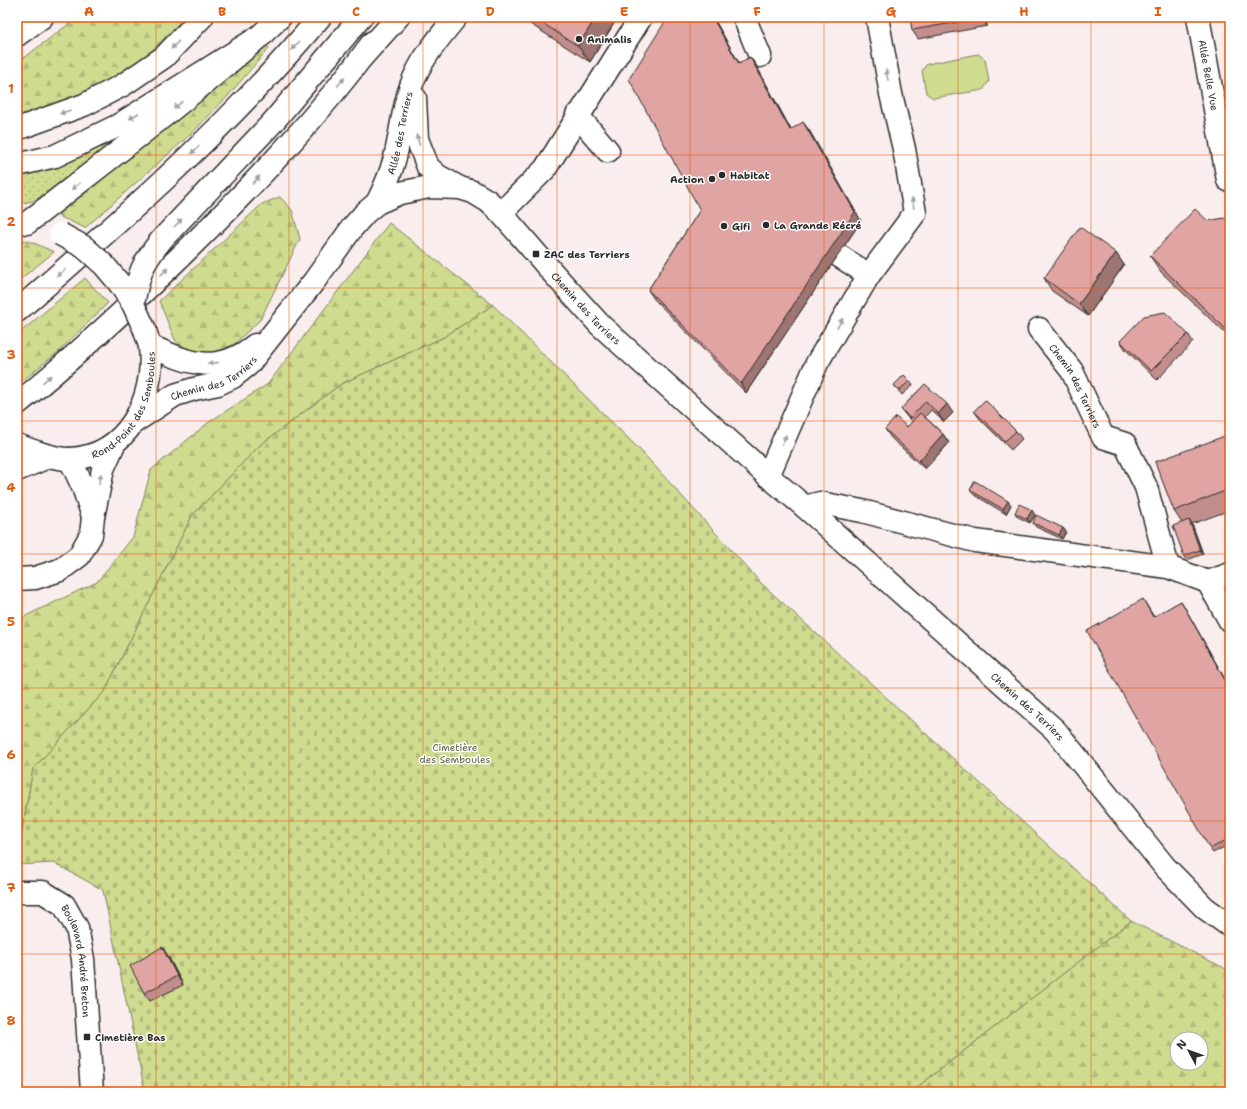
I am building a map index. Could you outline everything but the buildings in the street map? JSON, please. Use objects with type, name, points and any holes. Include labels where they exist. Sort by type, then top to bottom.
[{"type":"main road","points":[[17,35],[42,17]]},
{"type":"main road","points":[[17,129],[84,105],[123,85],[164,57],[202,17]]},
{"type":"main road","points":[[22,223],[110,160],[184,101],[262,35],[280,17]]},
{"type":"main road","points":[[17,311],[112,229],[225,122],[320,17]]},
{"type":"main road","points":[[133,304],[141,269],[149,255],[163,238],[273,122],[361,17]]},
{"type":"main road","points":[[362,57],[392,17]]},
{"type":"main road","points":[[17,404],[86,345],[149,287],[233,204],[292,141],[362,57],[398,17]]},
{"type":"main road","name":"Allée des Terriers","points":[[377,203],[387,183],[394,160],[402,116],[410,86],[422,62],[456,17]]},
{"type":"main road","points":[[501,214],[545,169],[641,17]]},
{"type":"main road","points":[[744,17],[760,56]]},
{"type":"main road","points":[[768,476],[817,363],[869,275],[915,214],[904,149],[891,94],[877,17]]},
{"type":"main road","name":"Allée Belle Vue","points":[[1198,17],[1228,180]]},
{"type":"main road","points":[[17,165],[55,156],[117,126],[262,35]]},
{"type":"main road","name":"Allée des Terriers","points":[[422,62],[415,94],[415,112],[417,139],[428,167]]},
{"type":"main road","points":[[578,115],[608,151]]},
{"type":"main road","points":[[400,193],[412,185],[428,167],[438,176],[460,188]]},
{"type":"main road","name":"Chemin des Terriers","points":[[134,422],[175,395],[194,388],[218,384],[233,378],[248,365],[315,280],[352,228],[365,213],[377,203],[400,193],[429,187],[460,188],[473,192],[488,201],[501,214],[600,325],[1055,730],[1165,867],[1205,908],[1230,926]]},
{"type":"main road","name":"Rond-Point des Semboules","points":[[18,445],[60,458],[98,453],[114,444],[125,434],[134,422],[144,400],[150,363],[147,338],[133,304],[120,284],[104,265],[84,247],[60,234],[22,223]]},
{"type":"main road","points":[[798,224],[836,254],[869,275]]},
{"type":"main road","name":"Chemin des Terriers","points":[[147,338],[185,360],[200,364],[219,363],[233,359],[248,350],[282,323]]},
{"type":"main road","name":"Chemin des Terriers","points":[[1040,329],[1072,371],[1103,437],[1125,444],[1146,487],[1168,567]]},
{"type":"main road","points":[[17,579],[35,578],[60,570],[79,556],[91,535],[93,517],[103,469],[114,444]]},
{"type":"main road","points":[[17,470],[60,458],[83,487],[93,517]]},
{"type":"main road","points":[[805,506],[820,503],[862,511],[975,541],[1168,567],[1208,582],[1230,621]]},
{"type":"main road","points":[[1208,582],[1230,574]]},
{"type":"main road","name":"Boulevard André Breton","points":[[17,892],[43,892],[64,905],[77,928],[83,959],[92,1092]]},
{"type":"green space","points":[[78,17],[185,17],[144,59],[109,81],[54,107],[17,120],[17,63]]},
{"type":"green space","points":[[266,46],[269,48],[228,96],[191,134],[85,228],[54,214]]},
{"type":"green space","points":[[978,54],[985,59],[989,81],[983,90],[933,98],[926,93],[922,71],[927,64]]},
{"type":"green space","points":[[127,132],[44,195],[33,201],[17,204],[17,176],[58,165]]},
{"type":"green space","points":[[280,197],[292,210],[300,239],[260,320],[233,345],[207,355],[185,349],[175,340],[159,301],[262,204]]},
{"type":"green space","points":[[389,223],[493,305],[444,337],[341,384],[259,446],[192,516],[105,691],[33,769],[17,859],[17,620],[97,582],[133,537],[151,470],[209,422],[268,384]]},
{"type":"green space","points":[[17,238],[34,243],[54,252],[17,282]]},
{"type":"green space","points":[[85,278],[108,303],[57,353],[17,385],[17,335]]},
{"type":"green space","name":"Cimetière des Semboules","points":[[493,305],[641,451],[761,583],[1131,921],[911,1092],[145,1092],[103,890],[54,863],[17,865],[33,769],[105,691],[192,516],[259,446],[341,384],[444,337]]},
{"type":"green space","points":[[1131,921],[1230,971],[1230,1092],[911,1092]]},
{"type":"place","name":"Animalis","points":[[579,39]]},
{"type":"place","name":"Habitat","points":[[722,175]]},
{"type":"place","name":"Action","points":[[712,179]]},
{"type":"place","name":"La Grande Récré","points":[[766,225]]},
{"type":"place","name":"Gifi","points":[[724,226]]},
{"type":"place","name":"ZAC des Terriers","points":[[536,254]]},
{"type":"place","name":"Cimetière Bas","points":[[87,1037]]}]
